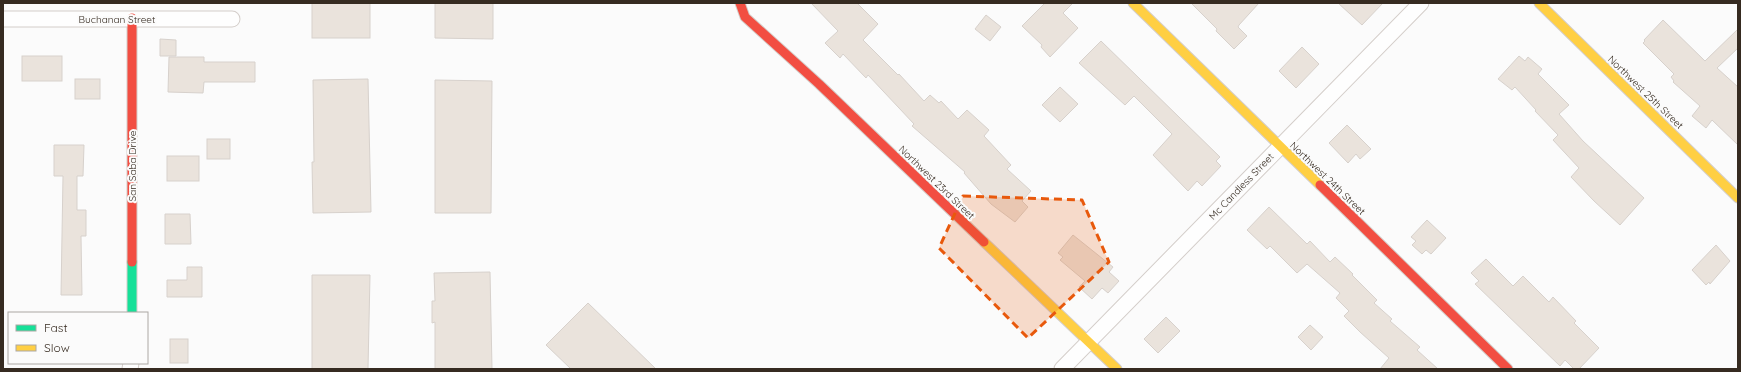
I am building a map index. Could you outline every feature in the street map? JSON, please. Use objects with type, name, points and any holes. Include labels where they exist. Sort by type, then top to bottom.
[{"type":"street","name":"Northwest 24th Street","points":[[1132,3],[1508,369]]},
{"type":"street","name":"Mc Candless Street","points":[[1062,369],[1421,3]]},
{"type":"street","name":"Northwest 25th Street","points":[[1539,3],[1738,198]]},
{"type":"street","name":"Northwest 23rd Street","points":[[741,6],[745,17],[819,84],[1117,369]]},
{"type":"street","name":"San Saba Drive","points":[[132,18],[132,312]]},
{"type":"street","name":"Buchanan Street","points":[[3,19],[232,19]]},
{"type":"highlighted area","points":[[963,196],[1082,200],[1109,262],[1028,338],[939,248]]},
{"type":"building","points":[[312,3],[370,3],[370,38],[312,38]]},
{"type":"building","points":[[435,3],[493,3],[493,39],[435,38]]},
{"type":"building","points":[[811,3],[857,3],[878,24],[863,40],[898,75],[899,74],[924,101],[930,95],[939,103],[941,101],[958,119],[967,110],[989,130],[984,136],[1011,165],[1007,169],[1031,191],[1022,201],[1028,207],[1015,222],[991,204],[964,173],[965,172],[912,126],[914,124],[868,75],[866,78],[843,54],[840,58],[825,43],[838,31]]},
{"type":"building","points":[[1045,3],[1073,3],[1063,13],[1078,28],[1050,57],[1041,47],[1042,45],[1022,26]]},
{"type":"building","points":[[1191,3],[1259,3],[1239,25],[1238,27],[1247,36],[1234,49],[1216,31],[1217,29]]},
{"type":"building","points":[[1338,3],[1383,3],[1362,25]]},
{"type":"building","points":[[986,15],[1001,27],[990,41],[975,29]]},
{"type":"building","points":[[1663,20],[1705,61],[1738,29],[1738,48],[1717,68],[1738,87],[1738,145],[1712,120],[1706,128],[1692,116],[1700,106],[1673,82],[1674,81],[1671,77],[1674,74],[1643,43],[1645,41],[1644,40]]},
{"type":"building","points":[[160,39],[176,40],[176,56],[160,56]]},
{"type":"building","points":[[1101,41],[1220,157],[1216,161],[1221,166],[1202,186],[1197,181],[1188,191],[1153,155],[1172,134],[1134,96],[1125,105],[1079,63]]},
{"type":"building","points":[[1302,47],[1319,64],[1296,88],[1279,71]]},
{"type":"building","points":[[22,56],[62,56],[62,81],[22,81]]},
{"type":"building","points":[[1519,56],[1525,61],[1528,57],[1542,69],[1538,74],[1569,105],[1559,114],[1583,141],[1644,198],[1620,225],[1571,177],[1579,168],[1553,140],[1558,135],[1515,87],[1512,90],[1498,79]]},
{"type":"building","points":[[169,57],[204,57],[204,62],[255,62],[255,82],[204,82],[203,93],[168,92]]},
{"type":"building","points":[[75,79],[100,79],[100,99],[75,99]]},
{"type":"building","points":[[368,79],[371,212],[313,213],[313,80]]},
{"type":"building","points":[[435,80],[492,81],[491,213],[435,213]]},
{"type":"building","points":[[1060,87],[1078,104],[1060,122],[1042,105]]},
{"type":"building","points":[[1347,125],[1371,149],[1360,159],[1356,154],[1348,163],[1329,143]]},
{"type":"building","points":[[207,139],[230,139],[230,159],[207,159]]},
{"type":"building","points":[[54,145],[84,145],[83,176],[77,176],[77,210],[86,210],[86,236],[81,236],[82,295],[61,295],[63,176],[54,176]]},
{"type":"building","points":[[167,156],[199,156],[199,181],[167,181]]},
{"type":"building","points":[[1269,207],[1307,244],[1310,241],[1330,262],[1335,257],[1353,274],[1352,275],[1377,300],[1374,303],[1392,319],[1390,321],[1420,347],[1417,350],[1438,369],[1380,369],[1389,358],[1344,316],[1349,311],[1336,298],[1340,293],[1307,264],[1297,273],[1270,246],[1267,249],[1247,230]]},
{"type":"building","points":[[165,214],[190,214],[191,244],[165,244]]},
{"type":"building","points":[[1427,220],[1446,238],[1431,254],[1426,250],[1422,254],[1412,245],[1416,241],[1411,237]]},
{"type":"building","points":[[1073,235],[1113,267],[1109,272],[1119,281],[1108,293],[1102,288],[1092,299],[1079,287],[1085,281],[1060,260],[1063,257],[1058,253]]},
{"type":"building","points":[[1716,245],[1730,261],[1710,284],[1709,282],[1706,285],[1692,270]]},
{"type":"building","points":[[1486,259],[1513,286],[1523,276],[1549,302],[1553,297],[1576,321],[1574,323],[1599,348],[1579,369],[1574,369],[1565,360],[1560,366],[1475,284],[1479,281],[1471,273]]},
{"type":"building","points":[[187,267],[202,267],[202,297],[167,297],[167,280],[187,280]]},
{"type":"building","points":[[490,272],[492,369],[435,369],[435,322],[432,323],[432,301],[435,301],[434,273]]},
{"type":"building","points":[[312,275],[370,275],[368,369],[312,369]]},
{"type":"building","points":[[588,303],[656,369],[571,369],[546,345]]},
{"type":"building","points":[[1166,317],[1180,331],[1158,353],[1144,339]]},
{"type":"building","points":[[1310,325],[1323,337],[1311,350],[1298,337]]},
{"type":"building","points":[[170,339],[188,339],[188,363],[170,363]]},
{"type":"traffic: fast","points":[[132,262],[132,312]]},
{"type":"traffic: slow","points":[[1133,3],[1320,185]]},
{"type":"traffic: slow","points":[[1539,3],[1738,198]]},
{"type":"traffic: slow","points":[[984,242],[1117,369]]},
{"type":"traffic: jam","points":[[740,3],[745,17],[819,84],[984,242]]},
{"type":"traffic: jam","points":[[132,18],[132,262]]},
{"type":"traffic: jam","points":[[1320,185],[1508,369]]}]
